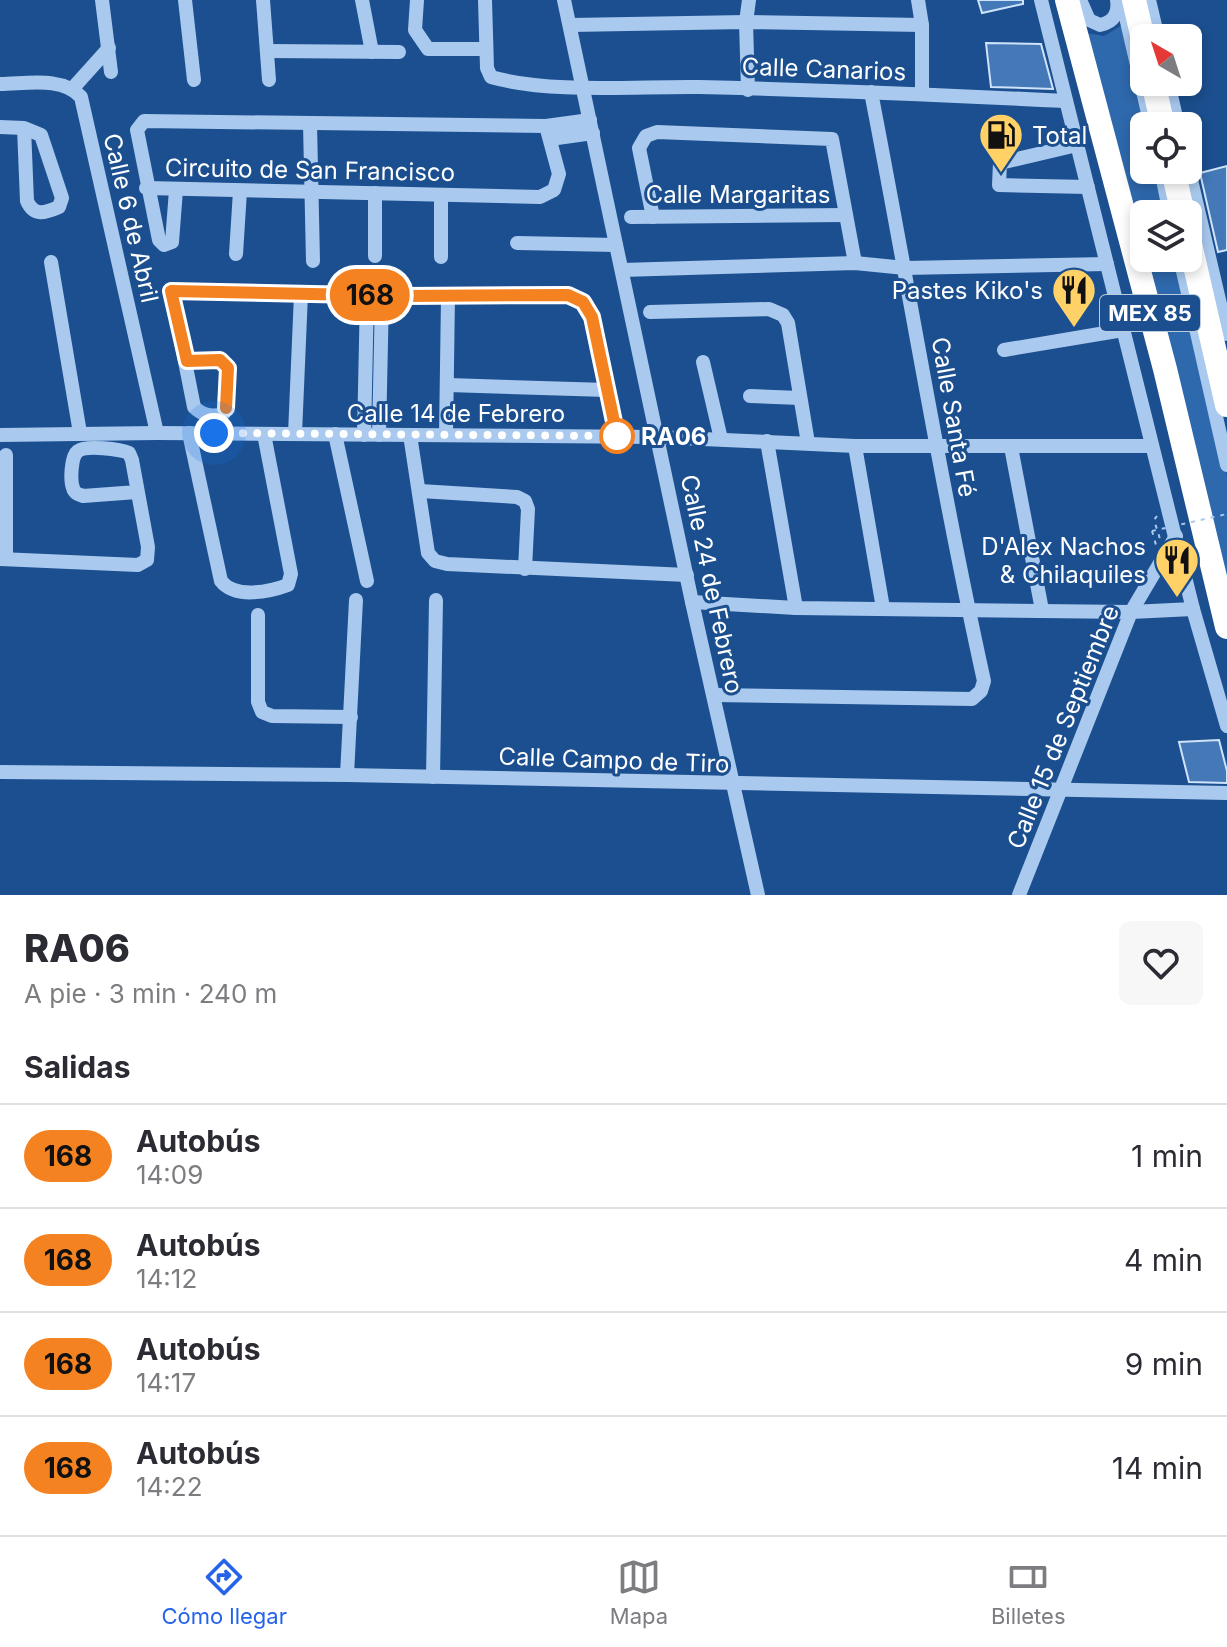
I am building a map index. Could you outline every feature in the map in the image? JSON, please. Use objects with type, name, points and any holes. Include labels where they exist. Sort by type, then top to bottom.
[{"type":"highway","name":"MEX 85","points":[[1067,0],[1165,369],[1227,627]]},
{"type":"highway","points":[[1134,0],[1140,24]]},
{"type":"highway","name":"MEX 85","points":[[1196,272],[1227,405]]},
{"type":"street","points":[[102,0],[111,72]]},
{"type":"street","points":[[185,0],[194,80]]},
{"type":"street","points":[[263,0],[269,80]]},
{"type":"street","points":[[362,0],[372,52]]},
{"type":"street","points":[[417,0],[415,30],[428,49],[485,49],[485,0]]},
{"type":"street","name":"Calle 24 de Febrero","points":[[564,0],[692,602],[758,895]]},
{"type":"street","points":[[748,90],[746,22],[749,0]]},
{"type":"street","points":[[918,0],[922,25],[922,94]]},
{"type":"street","points":[[1041,0],[1193,609],[1227,726]]},
{"type":"street","points":[[1077,0],[1089,20],[1100,25],[1115,17],[1119,0]]},
{"type":"street","points":[[1077,0],[1227,599]]},
{"type":"street","points":[[1119,0],[1147,112]]},
{"type":"street","points":[[1149,0],[1155,24]]},
{"type":"street","points":[[570,25],[746,22],[922,25]]},
{"type":"street","points":[[0,84],[63,84],[73,88],[109,48]]},
{"type":"street","name":"Calle Canarios","points":[[485,49],[491,77],[506,82],[582,87],[871,92],[1066,101]]},
{"type":"street","points":[[268,51],[399,52]]},
{"type":"street","name":"Calle 6 de Abril","points":[[73,88],[81,97],[157,433]]},
{"type":"street","name":"Calle Santa Fé","points":[[714,695],[972,699],[981,691],[984,681],[935,446],[871,92]]},
{"type":"street","name":"Circuito de San Francisco","points":[[548,132],[559,174],[554,190],[540,197],[146,188],[137,130],[144,121],[548,132],[591,126]]},
{"type":"street","points":[[310,124],[313,261]]},
{"type":"street","points":[[0,127],[24,128],[41,135],[62,198],[59,207],[37,213],[31,210],[27,201],[24,128]]},
{"type":"street","points":[[653,217],[639,148],[646,136],[657,132],[832,139],[855,263]]},
{"type":"street","points":[[1077,145],[1000,163],[999,185],[1088,187]]},
{"type":"street","points":[[1192,184],[1226,323]]},
{"type":"street","points":[[146,188],[159,240],[164,245],[172,242],[176,190]]},
{"type":"street","points":[[236,254],[240,191]]},
{"type":"street","points":[[375,193],[375,256]]},
{"type":"street","points":[[441,195],[441,257]]},
{"type":"street","name":"Calle Margaritas","points":[[631,217],[845,215]]},
{"type":"street","points":[[517,243],[616,245]]},
{"type":"street","points":[[51,262],[80,433]]},
{"type":"street","points":[[622,270],[855,263],[905,268],[1107,264]]},
{"type":"street","points":[[1183,272],[1227,465]]},
{"type":"street","points":[[187,361],[171,291],[448,297],[568,295],[583,302],[592,317],[617,436]]},
{"type":"street","points":[[295,434],[301,294]]},
{"type":"street","points":[[367,295],[371,435]]},
{"type":"street","points":[[371,435],[382,296]]},
{"type":"street","points":[[446,435],[448,297]]},
{"type":"street","points":[[650,312],[769,309],[783,315],[788,323],[808,443]]},
{"type":"street","points":[[1004,350],[1123,330]]},
{"type":"street","points":[[703,362],[721,439]]},
{"type":"street","points":[[448,385],[607,390]]},
{"type":"street","points":[[750,396],[800,398]]},
{"type":"street","points":[[189,433],[221,581],[227,589],[236,592],[275,590],[288,585],[291,574],[264,434]]},
{"type":"street","points":[[335,434],[367,581]]},
{"type":"street","name":"Calle 14 de Febrero","points":[[0,435],[617,436],[855,446],[1152,446]]},
{"type":"street","points":[[410,435],[428,553],[435,561],[525,569],[687,575]]},
{"type":"street","points":[[767,441],[796,608]]},
{"type":"street","points":[[855,446],[883,608]]},
{"type":"street","points":[[1011,447],[1042,610]]},
{"type":"street","points":[[6,455],[3,559],[138,565],[147,560],[148,547],[137,492],[129,453],[120,449],[81,449],[76,453],[73,459],[73,488],[76,493],[83,496],[137,492]]},
{"type":"street","points":[[420,491],[517,497],[525,501],[528,509],[525,569]]},
{"type":"street","name":"Calle 15 de Septiembre","points":[[1019,895],[1131,612],[1176,536]]},
{"type":"street","points":[[347,775],[356,600]]},
{"type":"street","points":[[433,777],[436,600]]},
{"type":"street","points":[[692,602],[796,608],[1131,612],[1193,609]]},
{"type":"street","points":[[258,615],[258,702],[262,712],[272,716],[351,717]]},
{"type":"street","name":"Calle Campo de Tiro","points":[[0,772],[347,775],[1227,793]]},
{"type":"path","points":[[1154,520],[1163,548],[1157,549],[1152,531],[1227,514]]},
{"type":"shaded area","points":[[1124,24],[1130,55],[1130,96],[1138,96],[1141,112],[1130,112],[1130,184],[1161,184],[1165,200],[1130,200],[1086,33],[1104,36]]},
{"type":"shaded area","points":[[1149,272],[1181,272],[1227,475],[1227,584]]},
{"type":"building","points":[[978,0],[1023,0],[1023,4],[982,13]]},
{"type":"building","points":[[986,43],[1041,44],[1053,89],[991,87]]},
{"type":"building","points":[[1227,166],[1227,250],[1218,252],[1202,172]]},
{"type":"building","points":[[1219,740],[1227,783],[1189,782],[1179,742]]},
{"type":"bus line","name":"168","points":[[226,408],[228,368],[220,360],[187,361],[171,291],[448,297],[568,295],[583,302],[592,317],[617,436]]},
{"type":"place","name":"Total","points":[[1001,174]]},
{"type":"place","name":"Pastes Kiko's","points":[[1074,329]]},
{"type":"place","name":"RA06","points":[[617,436]]},
{"type":"place","name":"D'Alex Nachos & Chilaquiles","points":[[1177,599]]},
{"type":"route","points":[[214,433],[617,436]]}]
